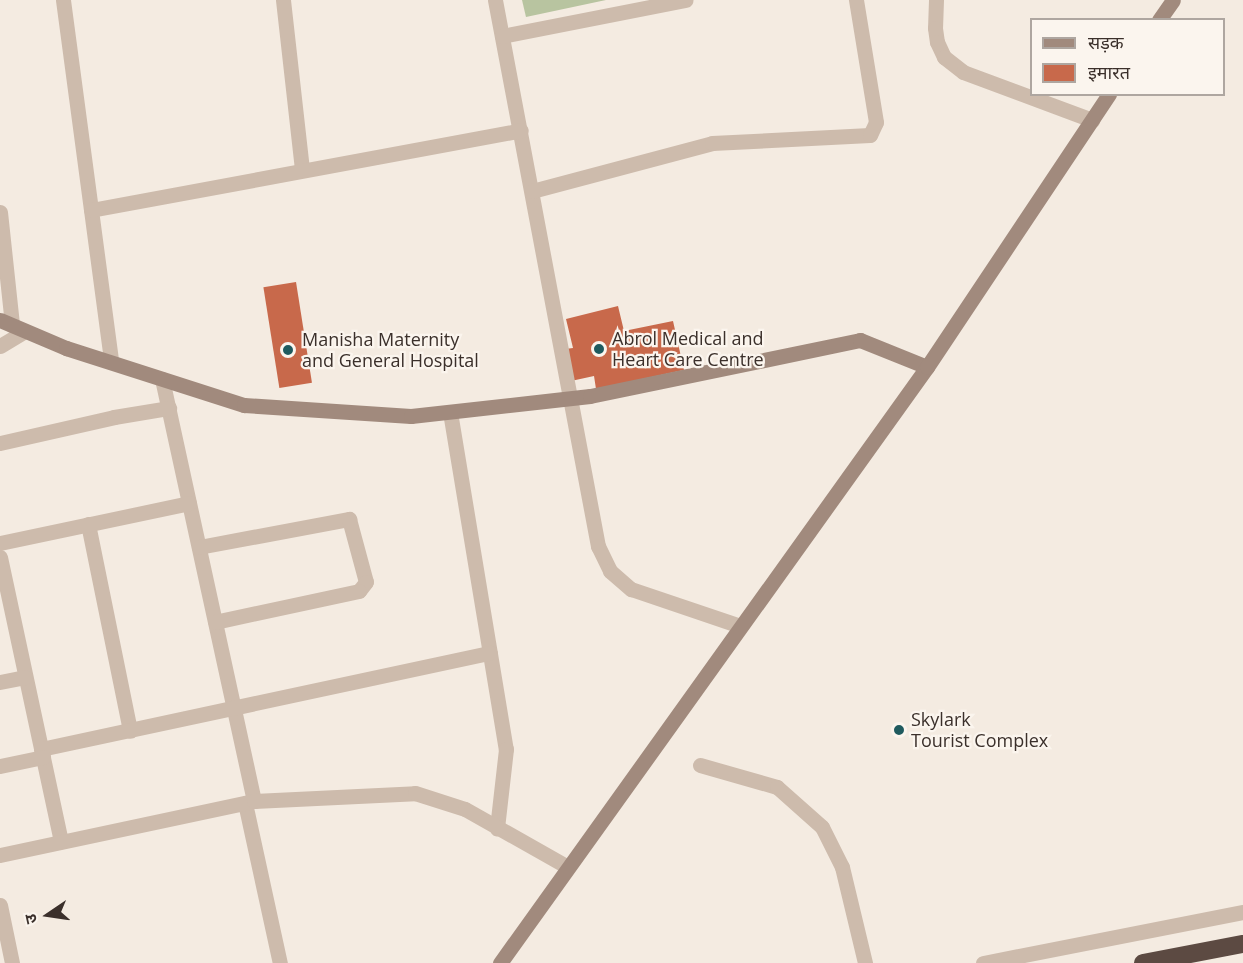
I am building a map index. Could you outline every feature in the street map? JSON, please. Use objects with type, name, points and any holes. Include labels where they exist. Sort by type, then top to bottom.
[{"type":"highway","points":[[1143,963],[1243,944]]},
{"type":"street","points":[[63,0],[111,362]]},
{"type":"street","points":[[283,0],[302,170]]},
{"type":"street","points":[[495,0],[572,398],[581,466],[598,546],[610,571],[631,589],[740,626]]},
{"type":"street","points":[[502,36],[685,0]]},
{"type":"street","points":[[532,191],[712,144],[870,135],[876,123],[856,0]]},
{"type":"street","points":[[936,0],[934,28],[937,42],[944,57],[963,72],[1092,120]]},
{"type":"street","points":[[1161,18],[1173,0]]},
{"type":"street","points":[[500,963],[927,367],[1108,96]]},
{"type":"street","points":[[91,210],[520,130]]},
{"type":"street","points":[[0,212],[12,326],[0,346]]},
{"type":"street","points":[[12,326],[66,348],[244,405],[411,416],[572,398],[860,340],[927,367]]},
{"type":"street","points":[[162,379],[234,709],[249,802],[280,963]]},
{"type":"street","points":[[0,443],[114,417],[169,408]]},
{"type":"street","points":[[450,412],[506,749],[497,828]]},
{"type":"street","points":[[0,543],[189,503]]},
{"type":"street","points":[[199,547],[350,519],[366,582],[359,591],[215,622]]},
{"type":"street","points":[[88,524],[130,731]]},
{"type":"street","points":[[0,557],[61,842]]},
{"type":"street","points":[[0,766],[130,731],[490,653]]},
{"type":"street","points":[[0,682],[26,677]]},
{"type":"street","points":[[700,765],[777,787],[822,827],[842,867],[865,963]]},
{"type":"street","points":[[0,855],[249,802],[415,793],[465,809],[568,867]]},
{"type":"street","points":[[0,905],[12,963]]},
{"type":"street","points":[[983,963],[1243,912]]},
{"type":"green space","points":[[522,0],[606,0],[526,17]]},
{"type":"building","points":[[296,282],[312,383],[279,388],[263,287]]},
{"type":"building","points":[[618,306],[624,331],[673,321],[684,370],[596,389],[594,376],[571,381],[565,349],[573,348],[566,319]]},
{"type":"place","name":"Abrol Medical and Heart Care Centre","points":[[599,349]]},
{"type":"place","name":"Manisha Maternity and General Hospital","points":[[288,350]]},
{"type":"place","name":"Skylark Tourist Complex","points":[[899,730]]}]
